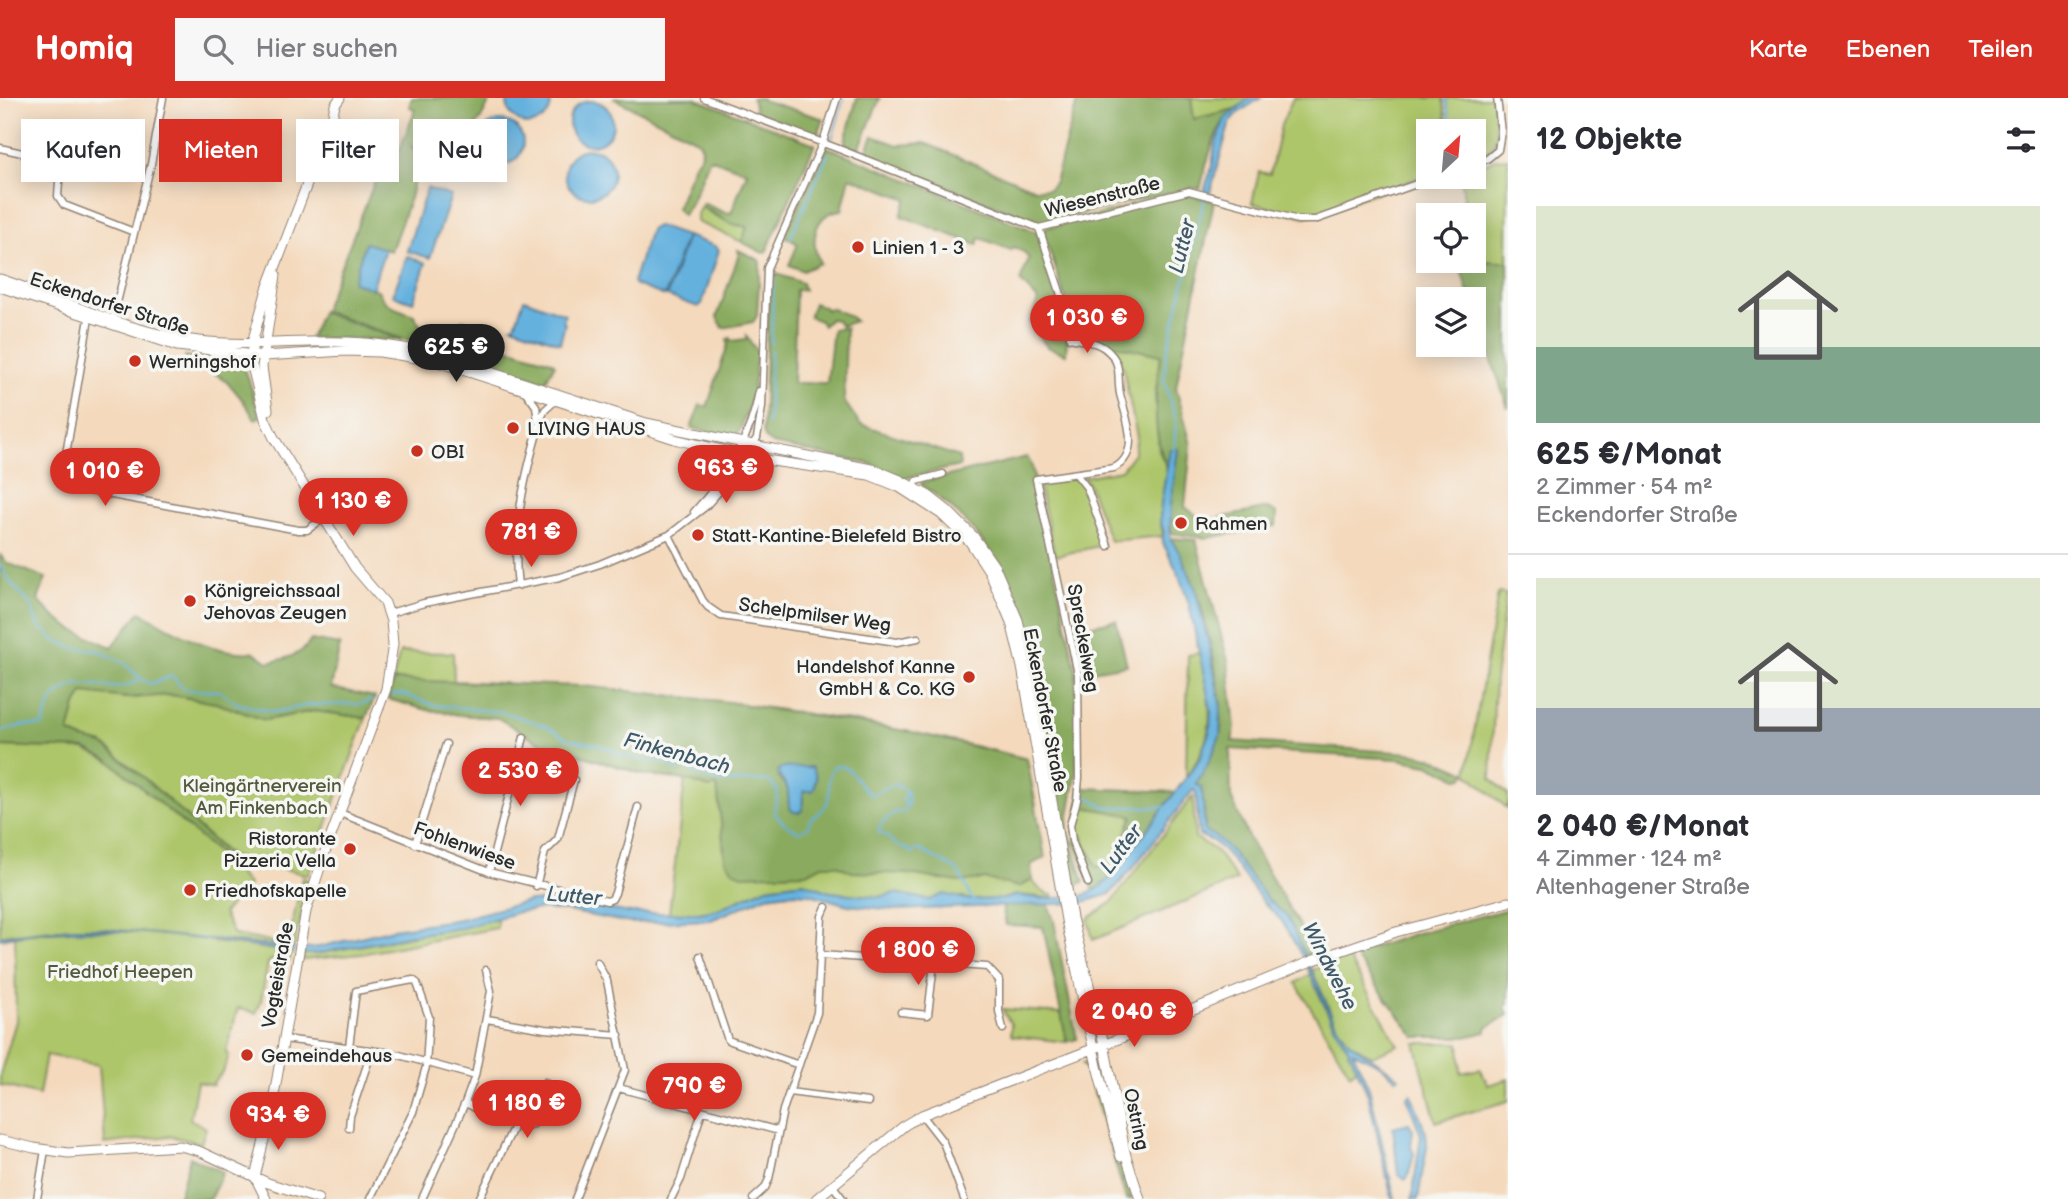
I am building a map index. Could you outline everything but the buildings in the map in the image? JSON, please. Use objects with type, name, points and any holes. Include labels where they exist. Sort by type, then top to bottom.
[{"type":"main road","points":[[341,98],[335,105],[267,289],[251,356],[265,419],[355,568],[385,603],[390,613]]},
{"type":"main road","points":[[277,266],[262,367],[265,396],[280,446]]},
{"type":"main road","name":"Eckendorfer Straße","points":[[0,279],[113,319],[181,338],[206,342],[346,342],[411,349],[438,355],[646,423],[864,467],[914,487],[947,510],[974,537],[995,567],[1008,593],[1018,620],[1029,667],[1063,885]]},
{"type":"main road","name":"Eckendorfer Straße","points":[[0,286],[167,344],[251,356],[345,351],[409,355],[435,361],[678,440],[741,455],[848,471],[885,481],[929,504],[970,542],[989,571],[1011,622],[1022,667],[1093,1048]]},
{"type":"main road","name":"Vogteistraße","points":[[255,1177],[268,1130],[304,920],[315,879],[388,678],[393,637],[390,613]]},
{"type":"main road","points":[[816,1199],[905,1125],[922,1115],[1152,1026],[1297,966],[1396,932],[1508,902]]},
{"type":"main road","name":"Eckendorfer Straße","points":[[1069,919],[1104,1044]]},
{"type":"main road","points":[[1096,1010],[1104,1021],[1115,1028],[1152,1026]]},
{"type":"main road","name":"Ostring","points":[[1104,1044],[1137,1199]]},
{"type":"main road","name":"Ostring","points":[[1093,1048],[1121,1158],[1137,1199]]},
{"type":"main road","points":[[0,1140],[45,1150],[92,1153],[180,1146],[199,1151],[255,1177],[318,1199]]},
{"type":"main road","points":[[255,1177],[266,1199]]},
{"type":"street","points":[[113,319],[151,163],[163,98]]},
{"type":"street","name":"Wiesenstraße","points":[[704,98],[1039,228],[1193,191],[1298,220],[1315,219],[1416,184]]},
{"type":"street","points":[[390,613],[424,603],[560,577],[600,564],[669,535],[700,505],[741,455],[753,446],[762,407],[767,268],[823,142],[837,98]]},
{"type":"street","points":[[1486,159],[1498,150],[1501,132],[1497,98]]},
{"type":"street","points":[[0,148],[56,162],[61,176],[58,196],[64,205],[134,232]]},
{"type":"street","points":[[1039,228],[1071,325],[1070,338],[1101,345],[1111,353],[1118,365],[1119,392],[1130,437],[1128,454],[1119,466],[1076,474]]},
{"type":"street","points":[[89,317],[64,482],[80,489],[298,530],[307,530],[324,519]]},
{"type":"street","points":[[741,455],[757,405],[762,369]]},
{"type":"street","points":[[525,391],[536,407],[538,428]]},
{"type":"street","points":[[518,586],[515,560],[518,525],[538,428],[545,410],[555,401]]},
{"type":"street","points":[[914,487],[917,481],[943,474]]},
{"type":"street","points":[[1076,474],[1087,488],[1108,546]]},
{"type":"street","name":"Spreckelweg","points":[[1076,474],[1036,479],[1078,674],[1079,778],[1070,825],[1072,841],[1088,883]]},
{"type":"street","name":"Schelpmilser Weg","points":[[669,535],[703,601],[721,616],[897,642],[918,638]]},
{"type":"street","points":[[489,872],[524,737]]},
{"type":"street","points":[[415,844],[446,744]]},
{"type":"street","points":[[536,886],[545,852],[558,839],[574,780]]},
{"type":"street","name":"Fohlenwiese","points":[[340,813],[489,872],[536,886],[607,901],[612,898],[638,807]]},
{"type":"street","points":[[753,1199],[765,1188],[769,1179],[789,1092],[817,1013],[823,914],[826,907]]},
{"type":"street","points":[[821,954],[984,966],[999,980],[1003,1029]]},
{"type":"street","points":[[700,956],[727,1040],[799,1065]]},
{"type":"street","points":[[575,1199],[626,1065],[607,981],[597,962]]},
{"type":"street","points":[[901,1012],[928,1015],[934,963]]},
{"type":"street","points":[[422,1199],[475,1076],[491,991],[486,970]]},
{"type":"street","points":[[349,1047],[356,991],[412,980],[417,983],[428,1010],[426,1061],[413,1112],[370,1199]]},
{"type":"street","points":[[487,1019],[545,1029],[620,1035]]},
{"type":"street","points":[[284,1039],[372,1050],[426,1061],[475,1076]]},
{"type":"street","points":[[349,1128],[350,1116],[372,1050]]},
{"type":"street","points":[[465,1103],[515,1124],[531,1126],[542,1112],[545,1082]]},
{"type":"street","points":[[619,1088],[779,1130]]},
{"type":"street","points":[[789,1092],[868,1102]]},
{"type":"street","points":[[671,1199],[681,1179],[702,1111]]},
{"type":"street","points":[[922,1115],[943,1142],[964,1199]]},
{"type":"street","points":[[479,1199],[515,1124]]},
{"type":"street","points":[[37,1199],[45,1150]]},
{"type":"street","points":[[832,1186],[843,1199]]},
{"type":"green space","points":[[412,98],[491,98],[481,119],[413,119],[413,147],[411,146],[414,182],[391,251],[365,243],[353,282],[378,290],[388,304],[414,315],[423,330],[430,335],[465,346],[497,350],[508,348],[551,361],[555,364],[545,382],[444,348],[402,339],[323,311],[375,182],[399,182],[399,151],[415,110],[409,106]]},
{"type":"green space","points":[[613,98],[694,98],[815,144],[766,252],[742,242],[747,227],[731,224],[703,207],[703,203],[731,213],[747,172],[710,158],[683,215],[676,209],[694,164],[700,156],[702,148],[699,141]]},
{"type":"green space","points":[[752,98],[762,98],[824,119],[818,133],[810,134],[756,114]]},
{"type":"green space","points":[[857,98],[880,98],[860,147],[856,149],[845,145],[845,141]]},
{"type":"green space","points":[[1078,98],[1191,98],[1194,119],[1235,109],[1216,136],[1200,189],[1191,188],[1040,223],[868,156],[866,152],[873,136],[898,145],[925,143],[1035,189],[1049,189],[1055,182]]},
{"type":"green space","points":[[1191,98],[1250,98],[1235,109],[1194,119]]},
{"type":"green space","points":[[1293,98],[1443,98],[1446,119],[1416,119],[1416,179],[1305,217],[1252,203],[1259,172],[1270,174],[1281,125]]},
{"type":"green space","points":[[1446,98],[1492,98],[1496,135],[1491,149],[1486,153],[1486,119],[1449,119]]},
{"type":"green space","points":[[827,147],[1037,232],[1068,328],[1066,354],[1047,347],[1030,322],[1038,300],[1020,281],[1029,259],[1024,252],[980,238],[977,245],[901,216],[907,199],[850,177],[842,210],[825,217],[816,230],[815,246],[820,263],[803,271],[789,265],[798,244],[784,236]]},
{"type":"green space","points":[[1508,158],[1507,263],[1486,261],[1486,203],[1464,203],[1463,189],[1486,189],[1486,163]]},
{"type":"green space","points":[[1177,195],[1214,201],[1176,387],[1191,445],[1185,507],[1204,521],[1268,508],[1277,513],[1276,526],[1207,538],[1171,533],[1171,503],[1178,449],[1170,450],[1167,468],[1156,427],[1161,355],[1073,336],[1074,324],[1043,232],[1046,228]]},
{"type":"green space","points":[[703,203],[703,208],[714,215],[747,227],[742,242],[697,222],[697,214]]},
{"type":"green space","points":[[738,250],[759,260],[757,316],[753,322],[723,328],[717,317],[739,254]]},
{"type":"green space","points":[[1508,251],[1508,408],[1486,344],[1486,287],[1466,287],[1462,273],[1486,273],[1486,262],[1507,262]]},
{"type":"green space","points":[[777,274],[802,283],[804,290],[796,290],[793,383],[827,383],[833,329],[846,328],[844,401],[860,424],[959,457],[960,466],[905,478],[870,464],[768,441],[763,428],[769,279]]},
{"type":"green space","points":[[814,303],[826,310],[829,308],[848,315],[855,321],[841,326],[837,320],[830,319],[823,326],[820,321],[809,317]]},
{"type":"green space","points":[[321,312],[401,340],[310,338]]},
{"type":"green space","points":[[746,336],[757,351],[750,403],[738,433],[731,436],[691,428],[700,405],[707,407],[728,344],[727,339],[746,339]]},
{"type":"green space","points":[[1102,342],[1161,355],[1155,396],[1159,451],[1167,468],[1160,520],[1163,536],[1110,541],[1089,485],[1083,477],[1121,470],[1134,453],[1137,437],[1123,368],[1112,350]]},
{"type":"green space","points":[[185,356],[240,364],[248,377],[260,417],[255,419],[234,389],[218,375],[185,359]]},
{"type":"green space","points":[[1027,457],[1031,463],[1076,670],[1077,770],[1067,827],[1084,882],[1073,886],[1041,699],[1021,616],[1011,590],[983,542],[953,509],[921,485],[922,482]]},
{"type":"green space","points":[[1077,478],[1083,484],[1103,545],[1055,556],[1039,484]]},
{"type":"green space","points":[[1170,538],[1196,540],[1228,661],[1235,728],[1232,741],[1411,753],[1433,758],[1467,773],[1463,778],[1457,778],[1432,766],[1398,759],[1230,749],[1231,797],[1249,839],[1313,953],[1305,955],[1287,916],[1269,901],[1229,849],[1205,832],[1204,810],[1196,784],[1220,735],[1220,705],[1214,661],[1199,600],[1192,580]]},
{"type":"green space","points":[[0,555],[7,563],[46,578],[38,600],[55,617],[80,633],[112,647],[140,612],[209,646],[254,652],[268,662],[298,653],[311,640],[340,645],[331,688],[375,697],[366,718],[314,711],[265,720],[216,703],[172,695],[127,698],[83,693],[76,705],[69,733],[103,744],[226,853],[223,857],[109,760],[85,749],[0,746]]},
{"type":"green space","points":[[1498,593],[1506,594],[1495,680],[1491,778],[1508,795],[1508,809],[1467,773]]},
{"type":"green space","points":[[1116,620],[1127,665],[1080,673],[1072,630]]},
{"type":"green space","points":[[400,652],[453,653],[454,681],[599,689],[743,704],[886,727],[1027,759],[1036,806],[1041,859],[1032,862],[1030,873],[1038,888],[1053,898],[1017,895],[1002,899],[971,900],[962,897],[930,900],[895,893],[879,897],[830,892],[803,882],[767,887],[711,912],[669,913],[685,780],[646,775],[541,743],[498,718],[424,709],[388,699]]},
{"type":"green space","points":[[1200,653],[1210,718],[1204,746],[1186,778],[1188,655]]},
{"type":"green space","points":[[394,680],[583,686],[729,702],[912,732],[1027,759],[1045,857],[1031,865],[1032,880],[1019,887],[985,879],[959,882],[908,874],[852,872],[837,865],[822,865],[807,873],[742,875],[733,870],[725,860],[717,786],[709,788],[685,780],[646,775],[541,743],[498,718],[424,709],[388,699]],"holes":[[[781,768],[812,768],[803,793],[803,808],[798,813],[789,808],[788,788],[778,777]]]},
{"type":"green space","name":"Kleingärtnerverein Am Finkenbach","points":[[84,692],[127,698],[172,695],[216,703],[265,720],[314,711],[366,718],[308,875],[230,856],[103,744],[69,733],[76,705]]},
{"type":"green space","name":"Friedhof Heepen","points":[[0,746],[85,749],[109,760],[223,857],[249,885],[223,913],[234,935],[288,945],[302,878],[308,880],[294,948],[212,939],[213,942],[293,952],[289,962],[271,960],[268,963],[256,1013],[238,1008],[223,1072],[213,1085],[197,1082],[190,1119],[206,1128],[201,1143],[169,1136],[105,1144],[99,1065],[46,1055],[39,1095],[0,1085],[0,1075],[16,1021],[15,936],[14,933],[0,936]]},
{"type":"green space","points":[[1081,788],[1175,792],[1113,876],[1094,891],[1075,841],[1076,832],[1082,836],[1097,867],[1116,861],[1133,816],[1078,806]]},
{"type":"green space","points":[[1193,796],[1195,837],[1216,851],[1237,880],[1093,940],[1088,919],[1111,903]]},
{"type":"green space","points":[[1078,806],[1133,815],[1116,860],[1097,868],[1082,836],[1076,832]]},
{"type":"green space","points":[[1048,904],[1054,921],[1077,1039],[1067,1042],[1043,927],[1006,925],[1002,905]]},
{"type":"green space","points":[[1508,909],[1508,1004],[1505,1006],[1508,1015],[1486,1028],[1486,1032],[1465,1037],[1415,1037],[1353,954],[1417,933]]},
{"type":"green space","points":[[497,917],[497,928],[361,954],[302,960],[303,954],[407,937]]},
{"type":"green space","points":[[1347,956],[1398,1045],[1372,1056],[1349,1042],[1335,1022],[1312,970]]},
{"type":"green space","points":[[1310,974],[1357,1068],[1350,1074],[1296,983]]},
{"type":"green space","points":[[1002,1009],[1061,1013],[1067,1042],[1011,1035],[1011,1024]]},
{"type":"green space","points":[[1415,1043],[1459,1043],[1461,1073],[1480,1069],[1488,1085],[1508,1079],[1508,1101],[1436,1122]]},
{"type":"green space","points":[[1089,1062],[1094,1067],[1132,1199],[1126,1199],[1087,1070],[1082,1064]]},
{"type":"green space","points":[[190,1157],[223,1172],[210,1199],[178,1199]]},
{"type":"water","points":[[507,98],[551,98],[550,109],[543,119],[528,125],[512,116]]},
{"type":"water","points":[[1250,98],[1261,98],[1239,112],[1230,122],[1210,193],[1204,191],[1212,167],[1215,145],[1225,118]]},
{"type":"water","points":[[591,101],[600,102],[607,107],[612,114],[612,132],[607,139],[600,144],[591,145],[582,144],[575,139],[570,132],[569,123],[570,114],[575,107],[582,102]]},
{"type":"water","points":[[507,122],[517,127],[522,134],[522,152],[517,159],[507,164]]},
{"type":"water","points":[[589,149],[606,156],[613,173],[606,190],[589,197],[572,190],[565,173],[572,156]]},
{"type":"water","points":[[427,188],[451,196],[430,258],[407,251]]},
{"type":"water","points":[[657,226],[686,236],[665,296],[633,282],[650,230]]},
{"type":"water","points":[[687,236],[719,250],[702,304],[698,307],[667,296]]},
{"type":"water","points":[[365,243],[385,249],[372,289],[353,282]]},
{"type":"water","points":[[407,256],[426,263],[413,302],[393,295]]},
{"type":"water","points":[[524,299],[565,314],[560,343],[512,326],[515,325]]},
{"type":"water","points":[[462,320],[503,334],[497,344],[458,331]]},
{"type":"water","points":[[1170,449],[1178,449],[1171,503],[1170,538],[1195,587],[1221,708],[1220,736],[1196,784],[1202,788],[1205,832],[1215,836],[1229,849],[1269,901],[1287,916],[1335,1022],[1349,1042],[1399,1077],[1396,1079],[1380,1065],[1353,1051],[1370,1091],[1395,1199],[1392,1199],[1368,1095],[1348,1048],[1333,1024],[1302,956],[1282,921],[1264,903],[1227,854],[1213,841],[1199,835],[1196,792],[1193,790],[1110,894],[1080,903],[895,910],[848,905],[810,894],[790,893],[767,896],[711,920],[630,923],[541,909],[519,912],[462,928],[303,954],[304,948],[315,948],[393,929],[460,919],[529,901],[567,901],[630,913],[700,913],[719,909],[767,887],[803,882],[830,892],[879,897],[895,893],[930,900],[944,894],[971,900],[1002,899],[1017,895],[1044,899],[1082,896],[1098,889],[1113,876],[1199,760],[1210,730],[1211,710],[1189,604],[1178,573],[1162,541],[1164,532],[1160,520],[1161,503]]},
{"type":"water","points":[[812,767],[816,776],[813,791],[805,791],[801,812],[793,812],[789,805],[787,788],[778,771],[781,768]]},
{"type":"water","points":[[70,928],[98,928],[294,948],[293,952],[183,937],[110,931],[36,933],[0,939],[0,936]]},
{"type":"water","points":[[1411,1094],[1426,1133],[1427,1146],[1418,1199],[1412,1199],[1421,1135],[1407,1097]]},
{"type":"water","points":[[1409,1123],[1413,1130],[1411,1147],[1414,1154],[1405,1180],[1398,1174],[1393,1127]]},
{"type":"waterway","points":[[832,139],[844,98]]},
{"type":"waterway","points":[[1446,98],[1449,119]]},
{"type":"waterway","points":[[790,239],[828,154]]},
{"type":"waterway","name":"Lutter","points":[[1174,450],[1176,421],[1164,380],[1166,355],[1207,190]]},
{"type":"waterway","points":[[771,344],[774,275]]},
{"type":"waterway","points":[[768,424],[771,350]]},
{"type":"waterway","name":"Finkenbach","points":[[0,565],[10,582],[31,605],[37,624],[54,640],[74,648],[97,650],[124,663],[150,684],[172,676],[185,690],[219,691],[238,704],[275,712],[309,705],[360,704],[372,700]]},
{"type":"waterway","points":[[0,732],[24,725],[42,726],[53,699],[77,684],[117,687],[139,680]]},
{"type":"waterway","name":"Finkenbach","points":[[392,695],[402,694],[433,705],[503,712],[546,726],[568,739],[600,745],[628,757],[665,763],[676,769],[687,768],[708,779],[727,782],[769,781],[778,791],[774,813],[785,824],[799,832],[808,827],[810,819],[825,806],[834,766],[850,771],[871,795],[894,784],[907,791],[909,801],[904,812],[895,812],[880,825],[879,833],[912,853],[918,849],[954,868],[974,901]]},
{"type":"waterway","name":"Finkenbach","points":[[906,806],[903,799],[907,792]]},
{"type":"waterway","points":[[1081,797],[1090,798],[1105,807],[1165,807]]},
{"type":"place","name":"Linien 1 - 3","points":[[858,247]]},
{"type":"place","name":"Werningshof","points":[[135,361]]},
{"type":"place","name":"LIVING HAUS","points":[[513,428]]},
{"type":"place","name":"OBI","points":[[417,451]]},
{"type":"place","name":"Rahmen","points":[[1181,523]]},
{"type":"place","name":"Statt-Kantine-Bielefeld Bistro","points":[[698,535]]},
{"type":"place","name":"Königreichssaal Jehovas Zeugen","points":[[190,601]]},
{"type":"place","name":"Handelshof Kanne GmbH & Co. KG","points":[[969,677]]},
{"type":"place","name":"Ristorante Pizzeria Vella","points":[[350,849]]},
{"type":"place","name":"Friedhofskapelle","points":[[190,890]]},
{"type":"place","name":"Gemeindehaus","points":[[247,1055]]},
{"type":"water label","name":"Windwehe","points":[[1330,966]]}]
